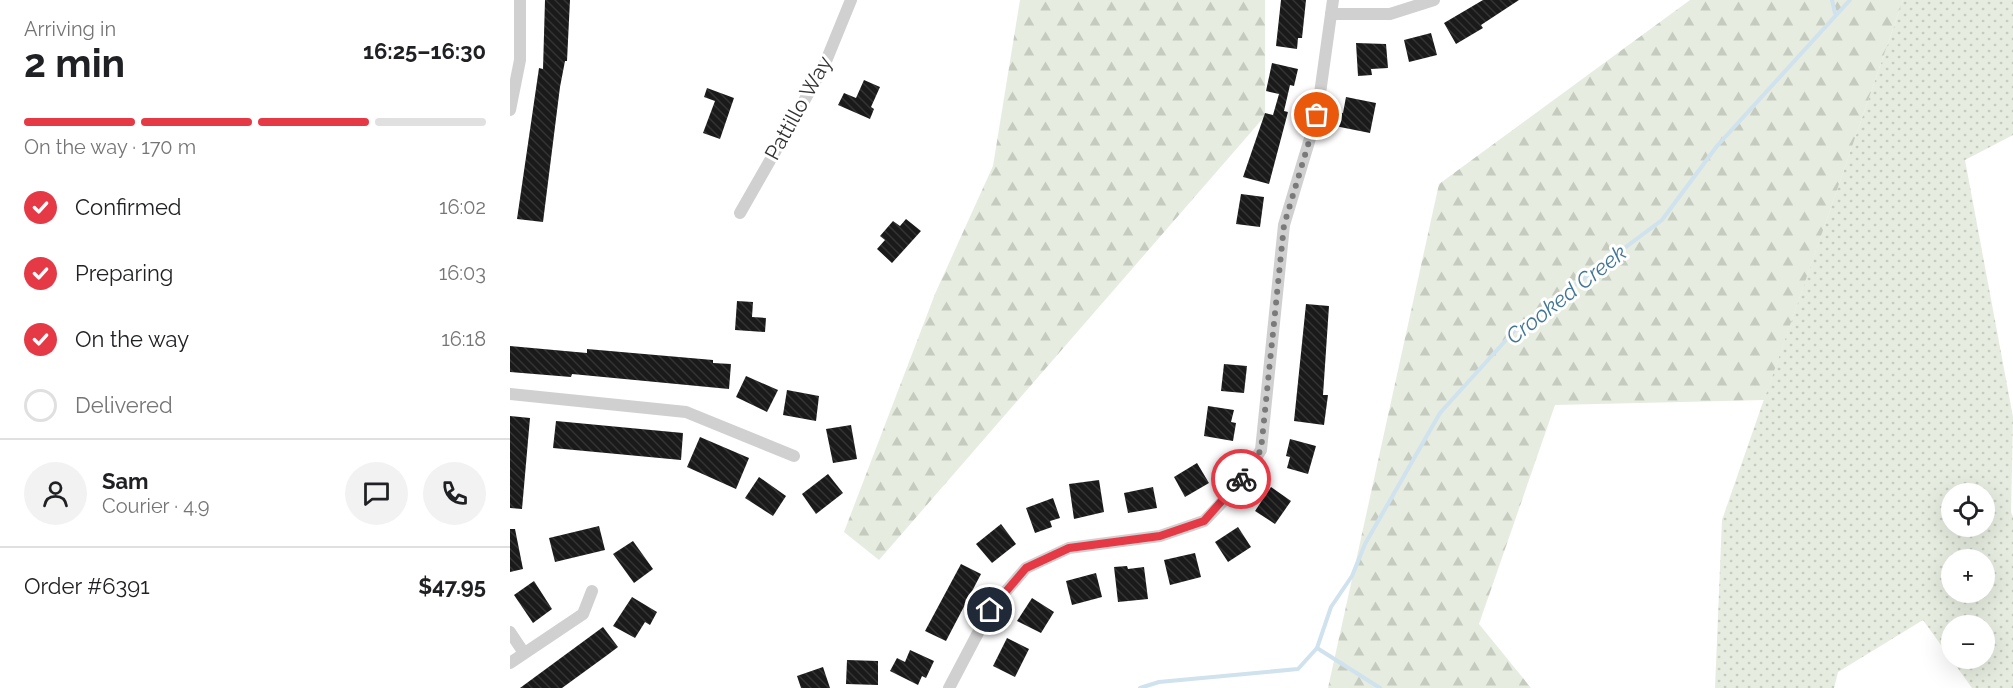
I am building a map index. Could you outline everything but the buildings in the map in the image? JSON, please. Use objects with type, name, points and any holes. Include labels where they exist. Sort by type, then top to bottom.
[{"type":"street","points":[[510,110],[520,60],[520,0]]},
{"type":"street","name":"Pattillo Way","points":[[740,213],[824,66],[851,0]]},
{"type":"street","points":[[950,688],[990,610],[1026,568],[1069,548],[1160,536],[1204,521],[1237,487],[1261,450],[1284,225],[1317,115],[1333,0]]},
{"type":"street","points":[[1331,14],[1390,14],[1434,0]]},
{"type":"street","points":[[510,394],[686,412],[794,456]]},
{"type":"street","points":[[510,663],[584,614],[592,591]]},
{"type":"street","points":[[510,632],[524,653]]},
{"type":"green space","points":[[1020,0],[1265,0],[1265,116],[879,560],[844,532],[935,294],[993,166]]},
{"type":"green space","points":[[1690,0],[1903,0],[1764,400],[1555,405],[1479,624],[1531,688],[1328,688],[1439,184]]},
{"type":"green space","points":[[1903,0],[2013,0],[2013,135],[1965,160],[2013,417],[2011,512],[2013,517],[2013,688],[1972,688],[1958,669],[1995,669],[1995,615],[1941,615],[1941,645],[1923,620],[1838,672],[1834,688],[1715,688],[1722,520]]},
{"type":"waterway","points":[[1832,0],[1835,13]]},
{"type":"waterway","name":"Crooked Creek","points":[[1140,688],[1159,682],[1298,669],[1317,648],[1331,607],[1352,576],[1365,544],[1440,413],[1516,329],[1662,220],[1717,146],[1850,0]]},
{"type":"waterway","points":[[1317,648],[1380,688]]},
{"type":"way so far","points":[[1241,479],[1261,450],[1284,225],[1317,115]]},
{"type":"route","points":[[990,610],[1026,568],[1069,548],[1160,536],[1204,521],[1237,487],[1241,479]]}]
